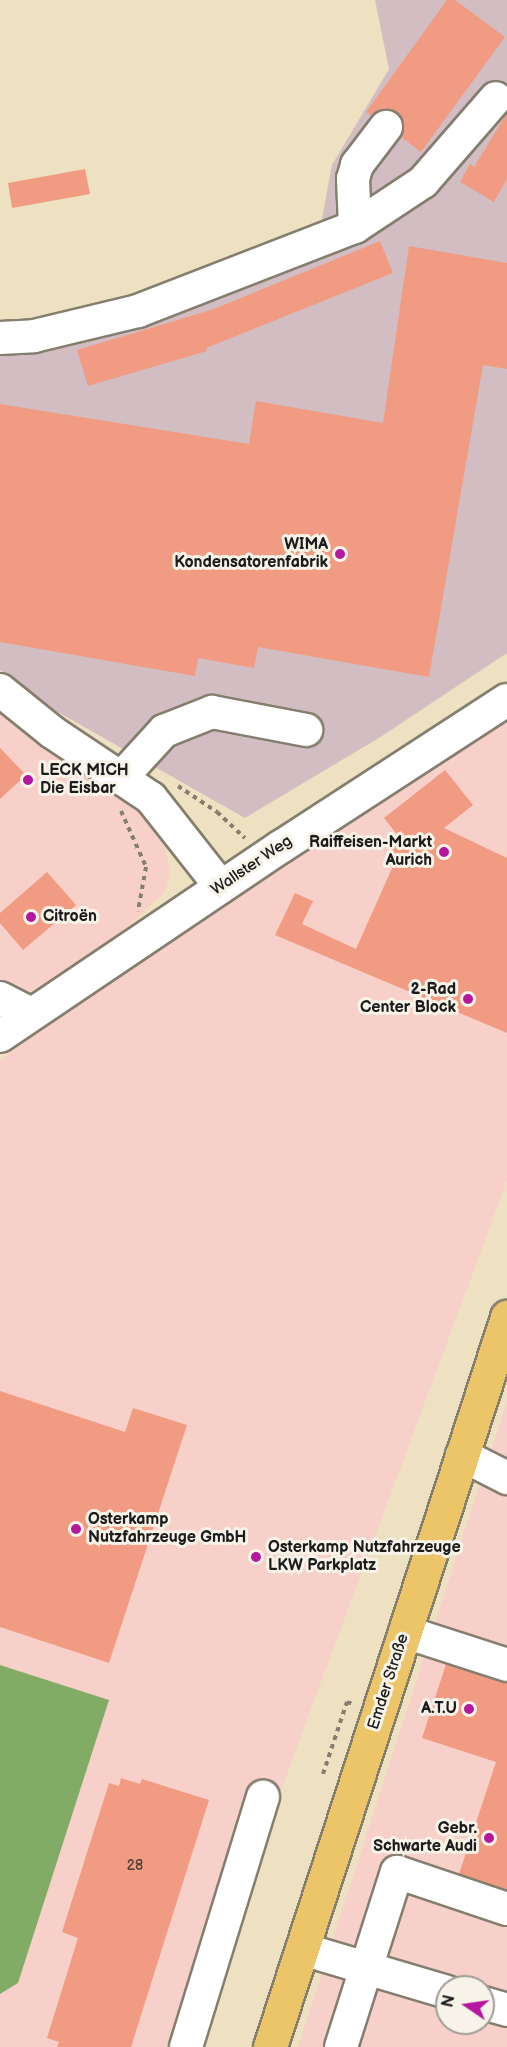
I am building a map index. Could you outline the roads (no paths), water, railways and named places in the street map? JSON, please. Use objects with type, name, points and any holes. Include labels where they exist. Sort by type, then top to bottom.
[{"type":"main road","name":"Emder Straße","points":[[270,2047],[506,1324]]},
{"type":"street","points":[[0,338],[34,336],[138,311],[355,227],[423,182],[454,151],[496,98]]},
{"type":"street","points":[[355,227],[353,179],[357,165],[386,127]]},
{"type":"street","points":[[0,690],[118,790],[151,798],[221,887]]},
{"type":"street","name":"Wallster Weg","points":[[0,1036],[221,887],[507,700]]},
{"type":"street","points":[[118,790],[165,731],[213,712],[306,730]]},
{"type":"street","points":[[0,998],[31,1014]]},
{"type":"street","points":[[462,1455],[507,1478]]},
{"type":"street","points":[[405,1632],[507,1665]]},
{"type":"street","points":[[186,2047],[263,1797]]},
{"type":"street","points":[[341,2047],[397,1872],[507,1909]]},
{"type":"street","points":[[302,1949],[435,1988]]},
{"type":"place","name":"WIMA Kondensatorenfabrik","points":[[340,554]]},
{"type":"place","name":"LECK MICH Die Eisbar","points":[[28,780]]},
{"type":"place","name":"Raiffeisen-Markt Aurich","points":[[444,852]]},
{"type":"place","name":"Citroën","points":[[31,917]]},
{"type":"place","name":"2-Rad Center Block","points":[[468,999]]},
{"type":"place","name":"Osterkamp Nutzfahrzeuge GmbH","points":[[76,1529]]},
{"type":"place","name":"Osterkamp Nutzfahrzeuge LKW Parkplatz","points":[[256,1557]]},
{"type":"place","name":"A.T.U","points":[[469,1709]]},
{"type":"place","name":"Gebr. Schwarte Audi","points":[[489,1838]]}]
